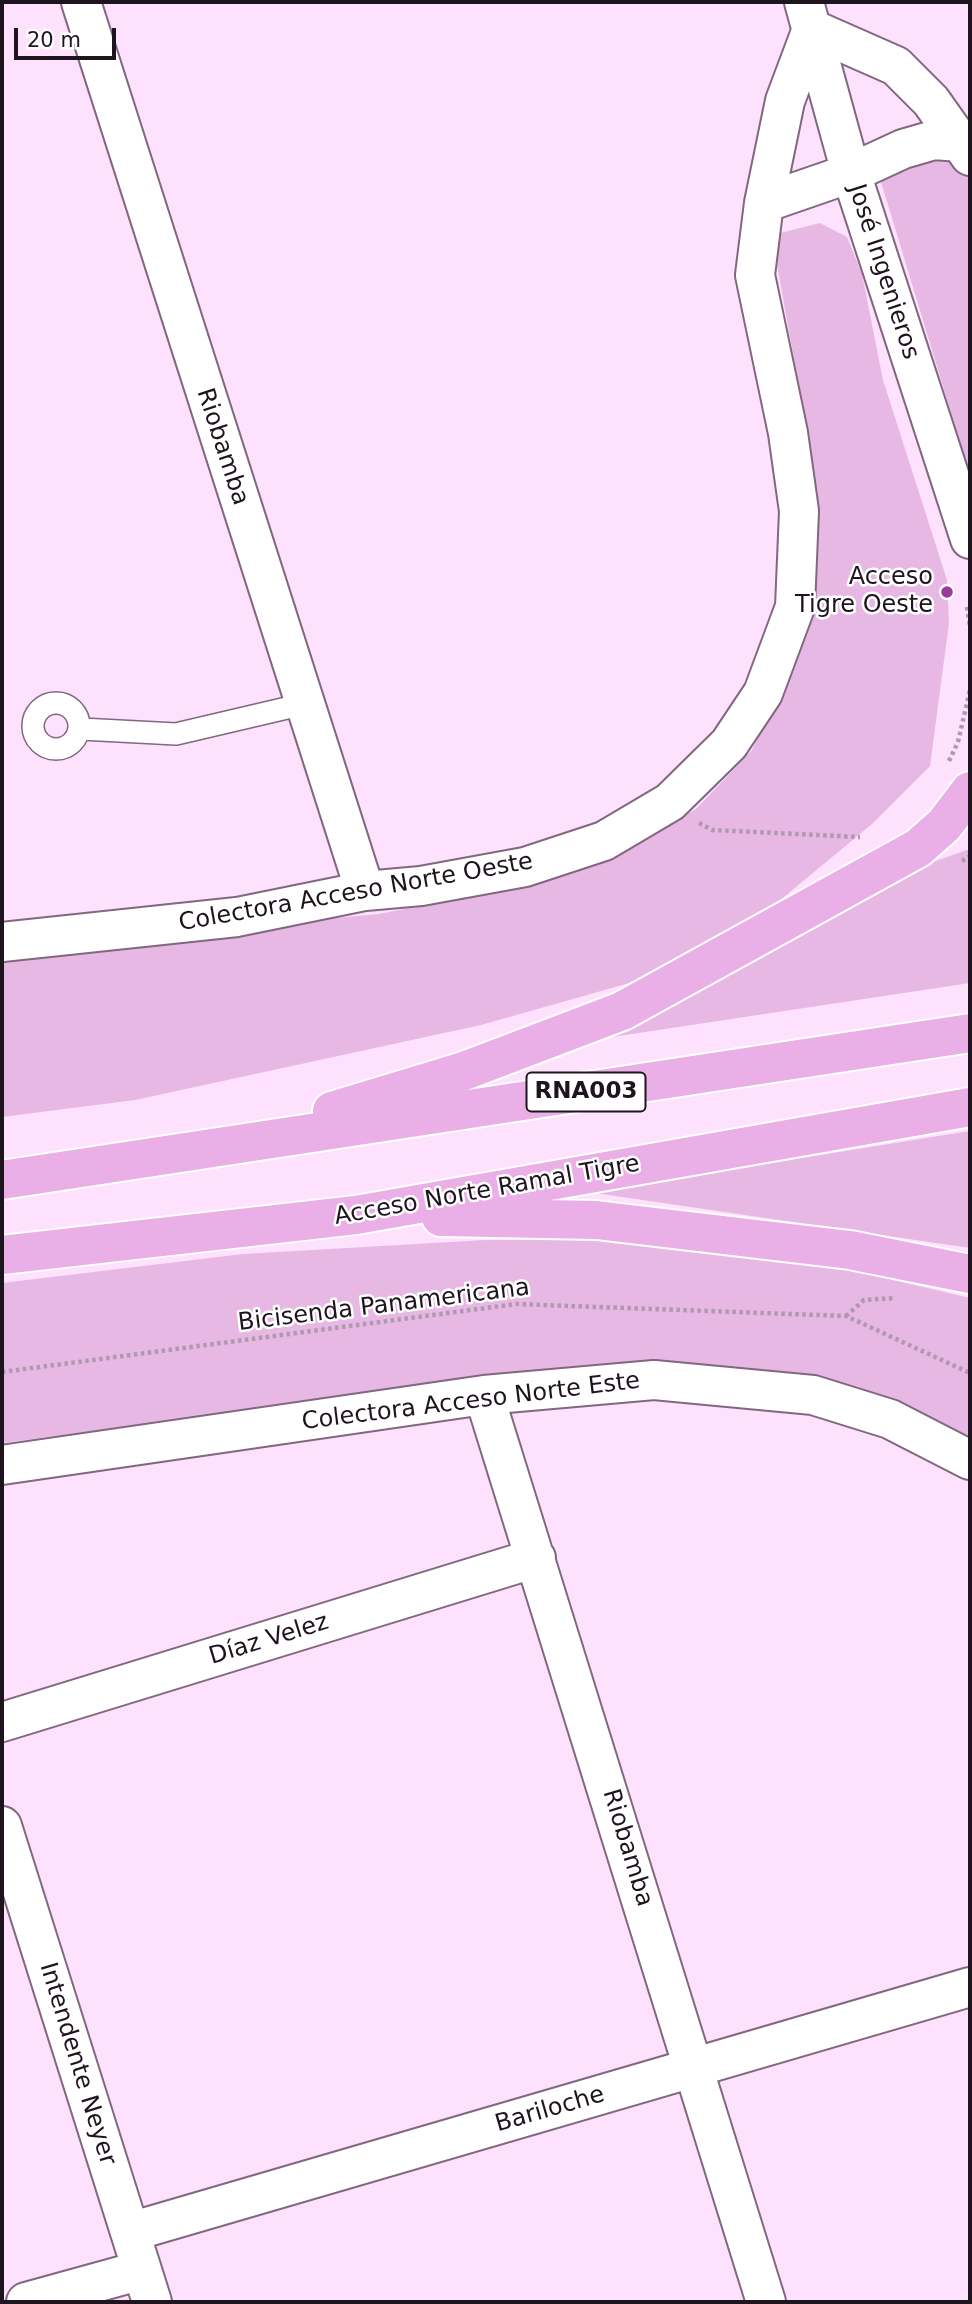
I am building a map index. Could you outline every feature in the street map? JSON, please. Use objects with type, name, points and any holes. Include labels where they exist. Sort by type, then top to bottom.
[{"type":"highway","points":[[202,1151],[464,1071],[622,1011],[918,848],[944,825],[970,791]]},
{"type":"highway","name":"RNA003","points":[[2,1180],[970,1032]]},
{"type":"highway","name":"Acceso Norte Ramal Tigre","points":[[2,1255],[356,1214],[970,1107]]},
{"type":"highway","points":[[356,1214],[596,1220],[850,1250],[970,1274]]},
{"type":"street","name":"Riobamba","points":[[81,2],[365,891]]},
{"type":"street","points":[[808,15],[896,66],[931,101],[965,149]]},
{"type":"street","name":"José Ingenieros","points":[[808,15],[851,173],[970,539]]},
{"type":"street","name":"Colectora Acceso Norte Oeste","points":[[2,942],[237,917],[365,891],[421,886],[525,867],[604,841],[670,802],[729,744],[763,693],[795,607],[799,511],[788,433],[755,275],[764,203],[785,101],[808,15]]},
{"type":"street","points":[[764,203],[851,173],[903,149],[934,141],[965,149]]},
{"type":"street","name":"Colectora Acceso Norte Este","points":[[2,1465],[484,1395],[654,1380],[813,1395],[890,1419],[970,1460]]},
{"type":"street","name":"Riobamba","points":[[484,1395],[766,2302]]},
{"type":"street","name":"Díaz Velez","points":[[2,1722],[536,1558]]},
{"type":"street","name":"Intendente Neyer","points":[[2,1826],[147,2286]]},
{"type":"street","name":"Bariloche","points":[[130,2232],[970,1987]]},
{"type":"street","points":[[26,2302],[147,2286]]},
{"type":"lane","points":[[81,729],[176,734],[304,704]]},
{"type":"path","points":[[967,607],[970,627]]},
{"type":"path","points":[[670,802],[687,817],[712,830],[874,838]]},
{"type":"path","name":"Bicisenda Panamericana","points":[[2,1372],[516,1304],[846,1316],[970,1373]]},
{"type":"shaded area","points":[[936,151],[962,166],[970,179],[970,475],[881,182],[899,161]]},
{"type":"shaded area","points":[[820,223],[847,237],[862,274],[883,380],[947,580],[949,623],[930,766],[872,824],[755,921],[633,982],[481,1025],[135,1100],[2,1117],[2,962],[312,920],[379,914],[535,883],[620,851],[696,809],[752,750],[787,680],[815,544],[800,393],[776,259],[780,233]]},
{"type":"shaded area","points":[[970,849],[970,983],[526,1050],[915,868]]},
{"type":"shaded area","points":[[970,1131],[970,1248],[595,1193],[776,1162]]},
{"type":"shaded area","points":[[485,1240],[593,1240],[662,1245],[855,1271],[970,1298],[970,1447],[826,1386],[322,1401],[2,1443],[2,1283],[243,1254]]},
{"type":"place","name":"Acceso Tigre Oeste","points":[[947,592]]}]
